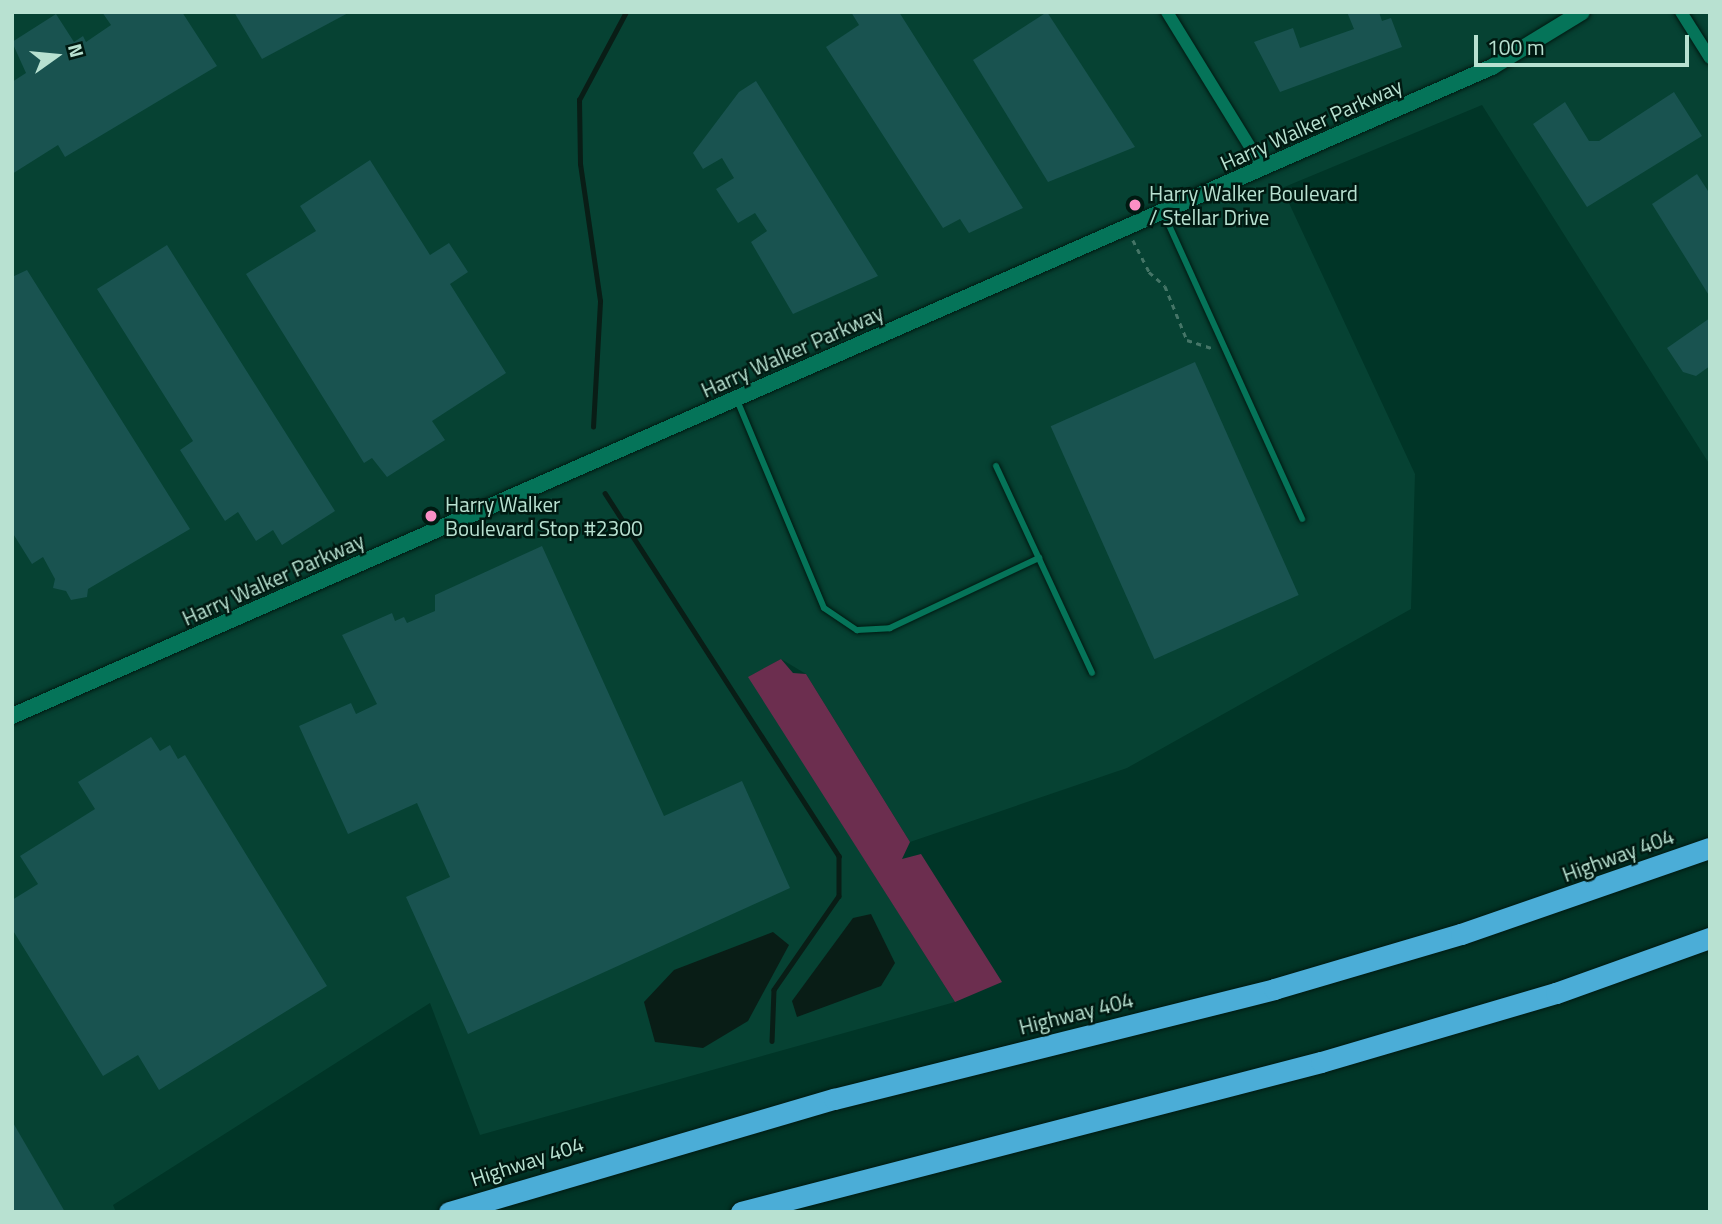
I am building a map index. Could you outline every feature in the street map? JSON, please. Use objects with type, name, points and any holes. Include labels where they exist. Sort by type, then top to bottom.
[{"type":"highway","name":"Highway 404","points":[[449,1212],[821,1102],[1274,989],[1461,934],[1710,848]]},
{"type":"highway","points":[[741,1212],[1347,1055],[1556,993],[1710,938]]},
{"type":"street","points":[[1167,12],[1263,168]]},
{"type":"street","name":"Harry Walker Parkway","points":[[12,716],[1492,67],[1582,12]]},
{"type":"street","points":[[1681,12],[1710,58]]},
{"type":"lane","points":[[1163,212],[1302,519]]},
{"type":"lane","points":[[737,398],[824,608],[857,631],[890,628],[1039,558]]},
{"type":"lane","points":[[996,466],[1092,673]]},
{"type":"path","points":[[1126,228],[1149,272],[1165,286],[1187,340],[1228,353]]},
{"type":"shaded area","points":[[12,12],[1710,12],[1710,465],[1482,105],[1282,188],[1415,474],[1411,609],[1127,768],[910,842],[806,674],[781,659],[749,677],[955,1002],[480,1135],[430,1003],[113,1205],[116,1212],[12,1212]]},
{"type":"shaded area","points":[[781,659],[793,673],[806,674],[910,842],[902,859],[921,854],[1002,982],[955,1002],[748,677]]},
{"type":"shaded area","points":[[871,914],[895,963],[881,986],[797,1017],[792,1001],[853,918]]},
{"type":"shaded area","points":[[773,932],[789,945],[748,1021],[703,1048],[655,1042],[644,1002],[674,970]]},
{"type":"building","points":[[102,12],[182,12],[217,66],[65,157],[58,145],[12,174],[12,82],[26,73],[12,42],[56,14],[74,42],[83,36],[86,42],[111,25]]},
{"type":"building","points":[[234,12],[350,12],[262,59]]},
{"type":"building","points":[[851,12],[899,12],[1023,208],[969,233],[960,219],[943,228],[826,47],[859,25]]},
{"type":"building","points":[[1047,12],[1135,147],[1048,182],[973,60]]},
{"type":"building","points":[[1347,12],[1379,12],[1382,21],[1391,18],[1402,47],[1280,92],[1254,42],[1293,28],[1300,48],[1354,29]]},
{"type":"building","points":[[756,81],[878,276],[793,314],[751,242],[767,231],[755,213],[738,223],[716,189],[734,178],[722,158],[703,169],[693,153],[739,92]]},
{"type":"building","points":[[1674,92],[1702,136],[1587,207],[1533,124],[1565,102],[1589,141],[1599,141]]},
{"type":"building","points":[[370,160],[430,255],[449,243],[468,272],[450,284],[506,373],[432,421],[445,440],[387,477],[372,458],[364,463],[246,274],[316,231],[300,206]]},
{"type":"building","points":[[1697,174],[1710,194],[1710,297],[1652,204]]},
{"type":"building","points":[[167,245],[335,511],[282,545],[273,530],[256,541],[238,512],[225,521],[180,450],[193,441],[97,289]]},
{"type":"building","points":[[27,270],[190,529],[88,589],[87,597],[71,600],[66,591],[53,588],[55,579],[43,557],[32,564],[12,532],[12,277]]},
{"type":"building","points":[[1710,318],[1710,366],[1696,376],[1683,372],[1667,348]]},
{"type":"building","points":[[1195,362],[1299,595],[1154,659],[1051,426]]},
{"type":"building","points":[[542,546],[664,816],[742,781],[790,888],[468,1034],[406,897],[450,877],[417,803],[348,834],[299,726],[351,703],[356,714],[377,704],[342,635],[392,613],[395,621],[404,617],[407,623],[435,611],[435,595]]},
{"type":"building","points":[[151,737],[160,751],[170,745],[178,759],[185,755],[327,986],[159,1090],[138,1055],[103,1076],[12,929],[12,900],[38,884],[20,856],[95,809],[78,782]]},
{"type":"building","points":[[12,1121],[65,1212],[12,1212]]},
{"type":"waterway","points":[[593,427],[600,301],[580,164],[579,100],[626,12]]},
{"type":"waterway","points":[[605,493],[839,856],[839,896],[774,990],[772,1041]]},
{"type":"place","name":"Harry Walker Boulevard / Stellar Drive","points":[[1135,205]]},
{"type":"place","name":"Harry Walker Boulevard Stop #2300","points":[[431,516]]}]
